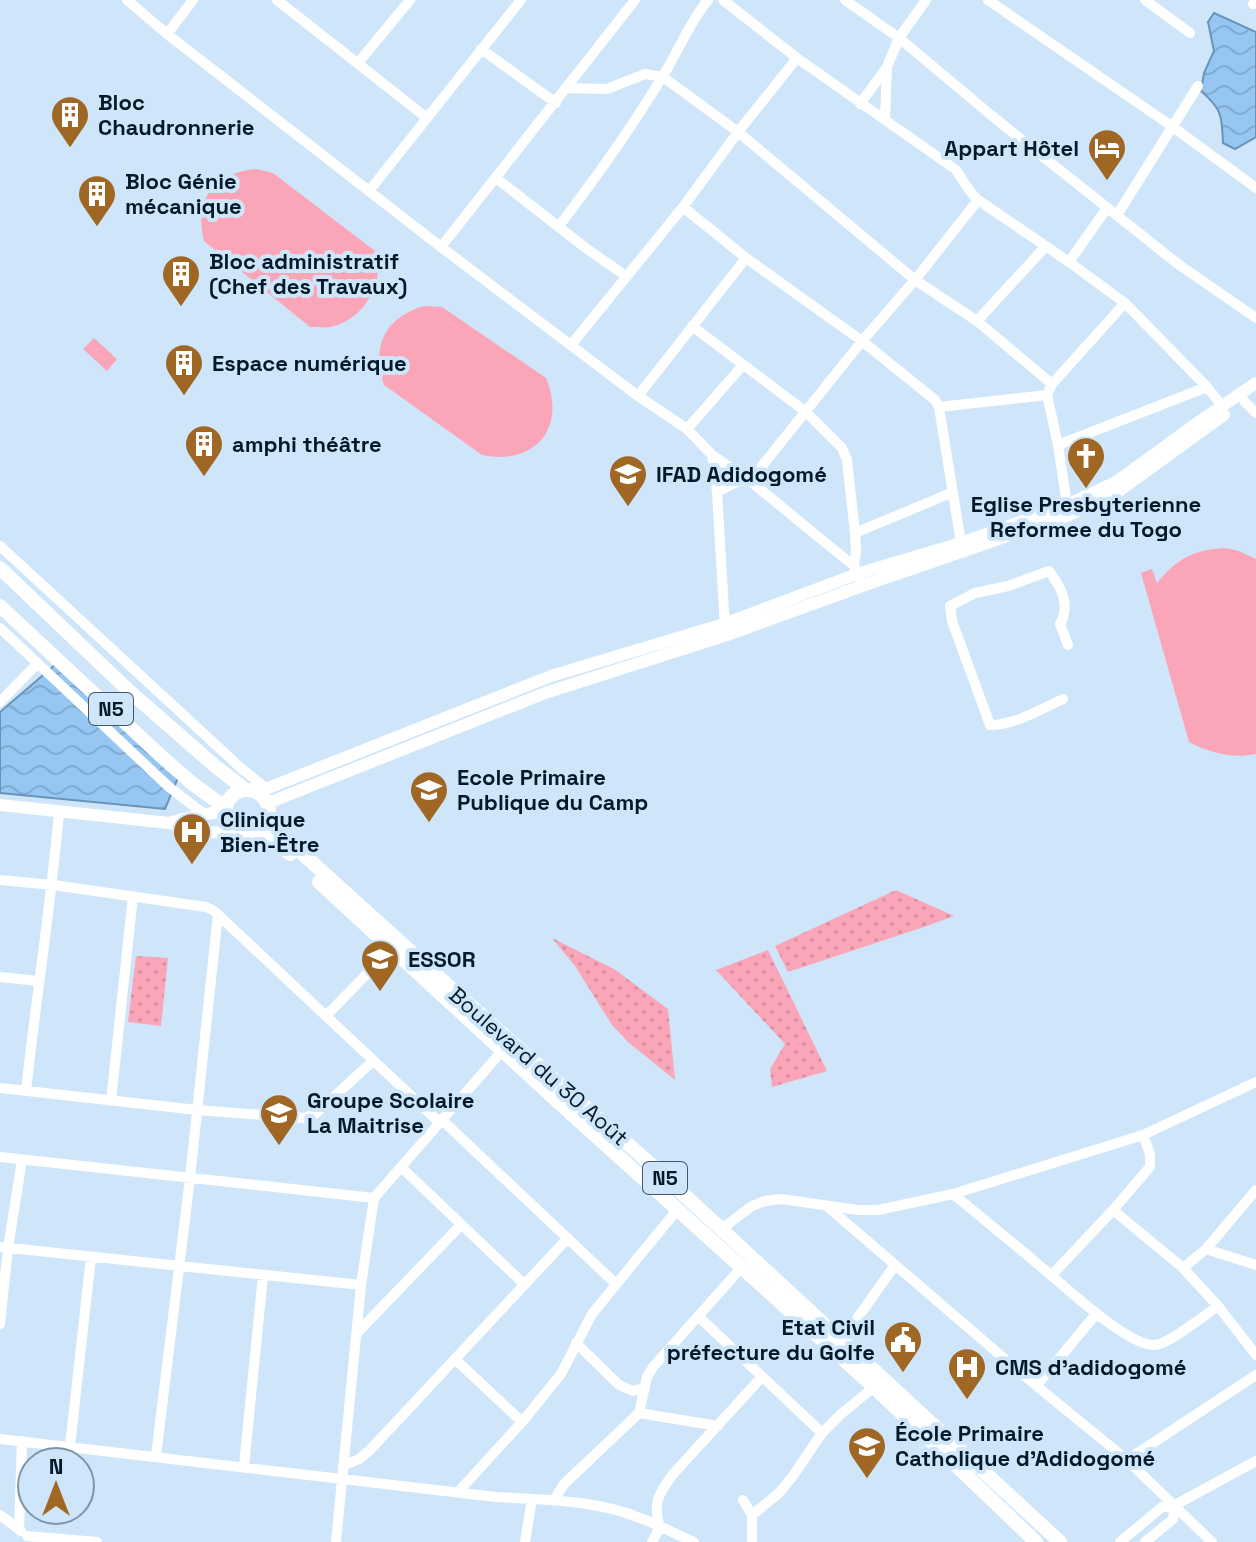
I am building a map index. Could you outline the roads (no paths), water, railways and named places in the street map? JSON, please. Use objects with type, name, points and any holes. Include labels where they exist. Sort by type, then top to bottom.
[{"type":"highway","name":"Boulevard du 30 Août","points":[[0,568],[128,690],[215,766],[262,798],[271,824],[649,1174],[677,1210],[746,1262],[1060,1542]]},
{"type":"highway","name":"N5","points":[[0,606],[162,757],[225,809],[231,827],[250,832]]},
{"type":"highway","points":[[225,809],[233,795],[262,798],[265,825],[250,832]]},
{"type":"highway","name":"Boulevard du 30 Août","points":[[250,832],[289,853],[502,1051],[720,1230],[746,1262]]},
{"type":"highway","name":"Boulevard du 30 Août","points":[[838,1345],[874,1387],[1036,1542]]},
{"type":"main road","points":[[262,798],[725,630],[858,575],[1067,505],[1116,482],[1256,383]]},
{"type":"main road","points":[[858,575],[1069,515],[1119,491],[1256,392]]},
{"type":"main road","points":[[0,805],[169,823],[208,832],[250,832]]},
{"type":"main road","points":[[169,823],[225,809]]},
{"type":"street","points":[[127,0],[441,247],[638,396],[687,429],[712,455],[750,481],[858,575]]},
{"type":"street","points":[[167,34],[193,0]]},
{"type":"street","points":[[277,0],[427,118]]},
{"type":"street","points":[[358,63],[410,0]]},
{"type":"street","points":[[369,191],[521,0]]},
{"type":"street","points":[[441,247],[635,0]]},
{"type":"street","points":[[559,226],[585,194],[663,77],[688,29],[708,0]]},
{"type":"street","points":[[723,0],[860,104],[955,169],[978,200],[1125,303],[1223,407]]},
{"type":"street","points":[[845,0],[899,38],[1178,264],[1256,318]]},
{"type":"street","points":[[860,104],[887,67],[899,38],[926,0]]},
{"type":"street","points":[[988,0],[1256,188]]},
{"type":"street","points":[[1152,2],[1190,33]]},
{"type":"street","points":[[481,49],[556,103]]},
{"type":"street","points":[[571,345],[683,207],[797,58]]},
{"type":"street","points":[[885,120],[887,67]]},
{"type":"street","points":[[567,88],[607,89],[645,74],[663,77],[738,132],[915,280],[977,321],[1052,384]]},
{"type":"street","points":[[1117,215],[1198,86]]},
{"type":"street","points":[[496,178],[626,276]]},
{"type":"street","points":[[750,481],[978,200]]},
{"type":"street","points":[[683,207],[746,258],[862,341],[935,400],[939,407],[961,543]]},
{"type":"street","points":[[1069,262],[1107,208]]},
{"type":"street","points":[[977,321],[1046,246]]},
{"type":"street","points":[[638,396],[746,258]]},
{"type":"street","points":[[1067,505],[1047,395],[1052,384],[1125,303]]},
{"type":"street","points":[[692,326],[806,412],[846,453],[858,575]]},
{"type":"street","points":[[687,429],[743,365]]},
{"type":"street","points":[[1058,445],[1207,387]]},
{"type":"street","points":[[939,407],[1047,395]]},
{"type":"street","points":[[1244,401],[1256,413]]},
{"type":"street","points":[[712,455],[725,630]]},
{"type":"street","points":[[717,492],[739,481],[750,481]]},
{"type":"street","points":[[855,533],[951,493]]},
{"type":"street","points":[[0,546],[242,769],[262,798]]},
{"type":"street","points":[[1063,699],[1025,717],[990,725],[952,621],[950,606],[975,593],[1008,586],[1049,571],[1059,584],[1065,603],[1060,624],[1068,645]]},
{"type":"street","points":[[0,628],[169,787],[204,814]]},
{"type":"street","points":[[0,702],[37,664]]},
{"type":"street","points":[[26,1091],[53,885],[59,812]]},
{"type":"street","points":[[0,880],[206,907],[218,914],[616,1284]]},
{"type":"street","points":[[111,1101],[133,896]]},
{"type":"street","points":[[156,1456],[218,914]]},
{"type":"street","points":[[326,1016],[391,949]]},
{"type":"street","points":[[0,977],[38,981]]},
{"type":"street","points":[[336,1542],[361,1285],[374,1198],[502,1051]]},
{"type":"street","points":[[0,1088],[197,1110],[304,1118],[310,1117],[373,1061]]},
{"type":"street","points":[[720,1230],[752,1206],[765,1201],[781,1199],[828,1207],[878,1210],[953,1194],[1143,1135],[1256,1082]]},
{"type":"street","points":[[1052,1275],[1150,1167],[1150,1154],[1143,1135]]},
{"type":"street","points":[[0,1157],[374,1198]]},
{"type":"street","points":[[0,1324],[4,1248],[22,1160]]},
{"type":"street","points":[[402,1168],[524,1284]]},
{"type":"street","points":[[1183,1268],[1206,1249],[1256,1190]]},
{"type":"street","points":[[953,1194],[1096,1314],[1124,1333],[1148,1344],[1154,1345],[1175,1335],[1218,1306]]},
{"type":"street","points":[[828,1207],[1127,1460],[1212,1542]]},
{"type":"street","points":[[458,1492],[561,1374],[592,1314],[677,1210]]},
{"type":"street","points":[[1113,1210],[1183,1268],[1256,1355]]},
{"type":"street","points":[[356,1334],[461,1225]]},
{"type":"street","points":[[343,1466],[369,1451],[568,1238]]},
{"type":"street","points":[[4,1248],[361,1285]]},
{"type":"street","points":[[1206,1249],[1256,1265]]},
{"type":"street","points":[[0,1439],[70,1446],[91,1257]]},
{"type":"street","points":[[554,1500],[564,1484],[639,1413],[647,1377],[653,1367],[746,1262]]},
{"type":"street","points":[[838,1345],[895,1265]]},
{"type":"street","points":[[244,1466],[263,1276]]},
{"type":"street","points":[[1037,1385],[1096,1314]]},
{"type":"street","points":[[699,1317],[822,1433]]},
{"type":"street","points":[[576,1343],[619,1385],[633,1391],[644,1388]]},
{"type":"street","points":[[456,1360],[522,1422]]},
{"type":"street","points":[[1127,1460],[1256,1375]]},
{"type":"street","points":[[652,1542],[660,1527],[655,1511],[661,1491],[762,1377]]},
{"type":"street","points":[[752,1515],[785,1485],[822,1433],[874,1387]]},
{"type":"street","points":[[639,1413],[718,1426]]},
{"type":"street","points":[[22,1441],[27,1536]]},
{"type":"street","points":[[96,1449],[496,1497],[554,1500],[610,1509],[694,1542]]},
{"type":"street","points":[[1120,1542],[1162,1507],[1175,1505],[1256,1461]]},
{"type":"street","points":[[525,1542],[532,1499]]},
{"type":"street","points":[[743,1500],[752,1515],[752,1542]]},
{"type":"street","points":[[1145,1542],[1173,1519],[1175,1505]]},
{"type":"street","points":[[0,1515],[27,1536],[97,1542]]},
{"type":"water","points":[[1214,13],[1256,32],[1256,137],[1235,149],[1223,143],[1220,114],[1201,91],[1204,73],[1214,51],[1208,22]]},
{"type":"water","points":[[56,664],[180,773],[165,809],[0,793],[0,712]]},
{"type":"place","name":"Bloc Chaudronnerie","points":[[70,149]]},
{"type":"place","name":"Appart Hôtel","points":[[1107,182]]},
{"type":"place","name":"Bloc Génie mécanique","points":[[97,228]]},
{"type":"place","name":"Bloc administratif (Chef des Travaux)","points":[[181,308]]},
{"type":"place","name":"Espace numérique","points":[[184,397]]},
{"type":"place","name":"amphi théâtre","points":[[204,478]]},
{"type":"place","name":"Eglise Presbyterienne Reformee du Togo","points":[[1086,490]]},
{"type":"place","name":"IFAD Adidogomé","points":[[628,508]]},
{"type":"place","name":"Ecole Primaire Publique du Camp","points":[[429,824]]},
{"type":"place","name":"Clinique Bien-Être","points":[[192,866]]},
{"type":"place","name":"ESSOR","points":[[380,993]]},
{"type":"place","name":"Groupe Scolaire La Maitrise","points":[[279,1147]]},
{"type":"place","name":"Etat Civil préfecture du Golfe","points":[[903,1374]]},
{"type":"place","name":"CMS d'adidogomé","points":[[967,1401]]},
{"type":"place","name":"École Primaire Catholique d'Adidogomé","points":[[867,1480]]}]
